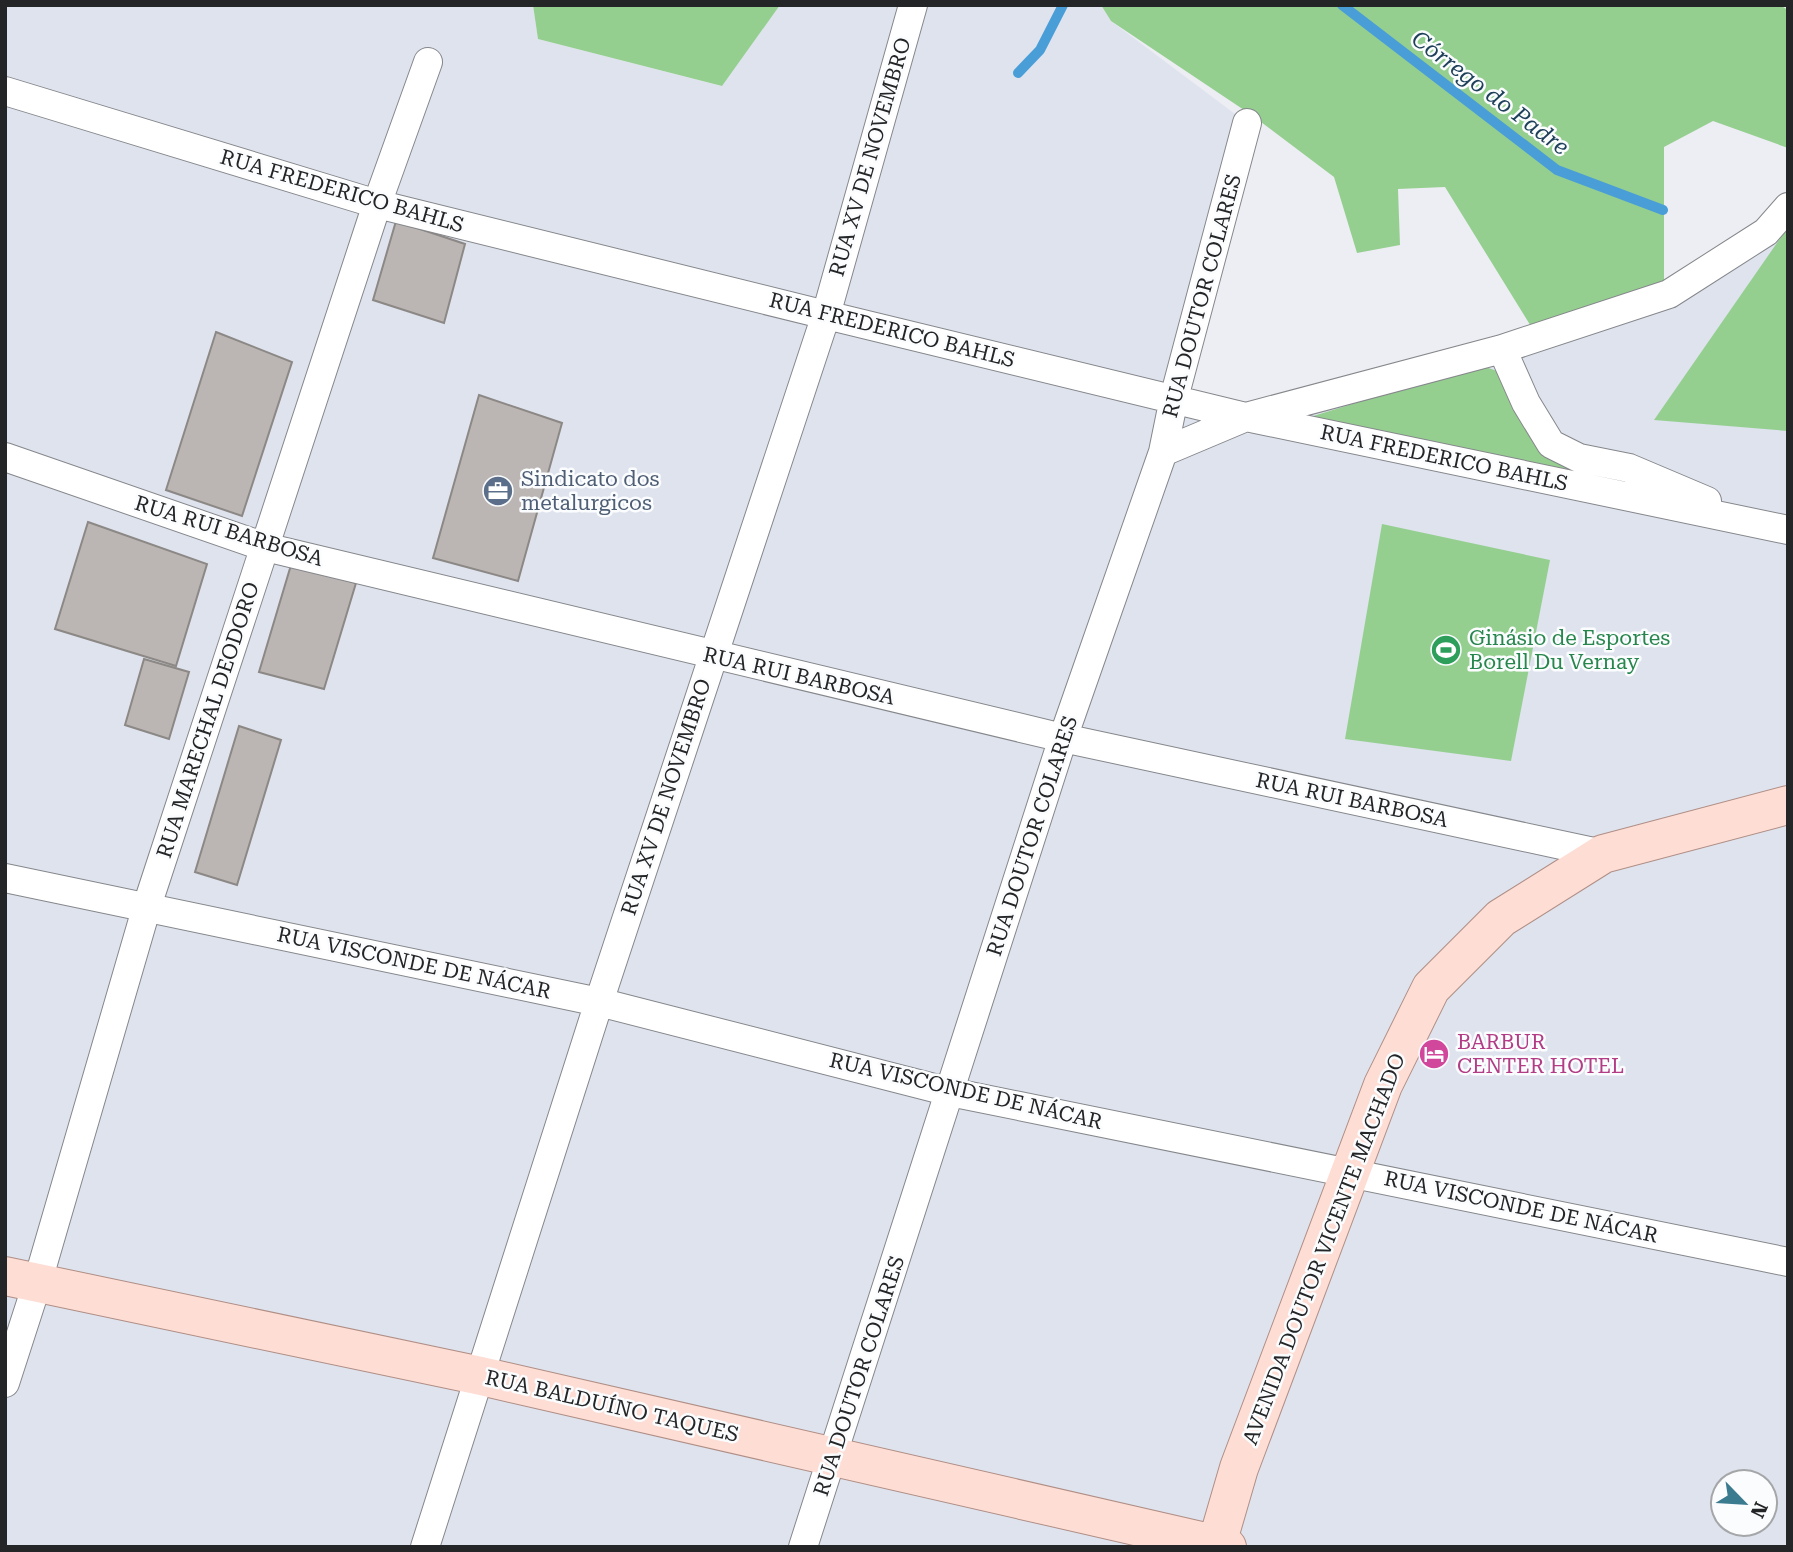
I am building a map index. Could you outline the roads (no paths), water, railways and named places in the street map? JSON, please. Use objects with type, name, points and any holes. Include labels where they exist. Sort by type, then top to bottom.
[{"type":"main road","name":"AVENIDA DOUTOR VICENTE MACHADO","points":[[1220,1546],[1239,1468],[1350,1172],[1383,1085],[1431,988],[1502,918],[1604,854],[1788,805]]},
{"type":"main road","name":"RUA BALDUÍNO TAQUES","points":[[21,1280],[481,1376],[1220,1546]]},
{"type":"street","name":"RUA XV DE NOVEMBRO","points":[[425,1547],[598,1002],[825,315],[913,5]]},
{"type":"street","name":"RUA MARECHAL DEODORO","points":[[5,1383],[21,1280],[147,906],[377,204],[428,62]]},
{"type":"street","name":"RUA FREDERICO BAHLS","points":[[5,91],[377,204],[825,315],[1246,417],[1778,528]]},
{"type":"street","name":"RUA DOUTOR COLARES","points":[[803,1547],[1063,738],[1163,452],[1174,398],[1247,122]]},
{"type":"street","points":[[1163,452],[1246,417],[1502,349],[1670,294],[1766,232],[1788,207]]},
{"type":"street","points":[[1502,349],[1526,403],[1552,444],[1579,458],[1629,468],[1778,528]]},
{"type":"street","name":"RUA RUI BARBOSA","points":[[5,457],[265,547],[1063,738],[1604,854]]},
{"type":"street","name":"RUA VISCONDE DE NÁCAR","points":[[5,878],[598,1002],[950,1091],[1788,1262]]},
{"type":"waterway","points":[[1018,73],[1040,50],[1063,5]]},
{"type":"waterway","name":"Córrego do Padre","points":[[1342,5],[1557,170],[1663,210]]},
{"type":"place","name":"Sindicato dos metalurgicos","points":[[498,491]]},
{"type":"place","name":"Ginásio de Esportes Borell Du Vernay","points":[[1446,650]]},
{"type":"place","name":"BARBUR CENTER HOTEL","points":[[1434,1054]]}]
